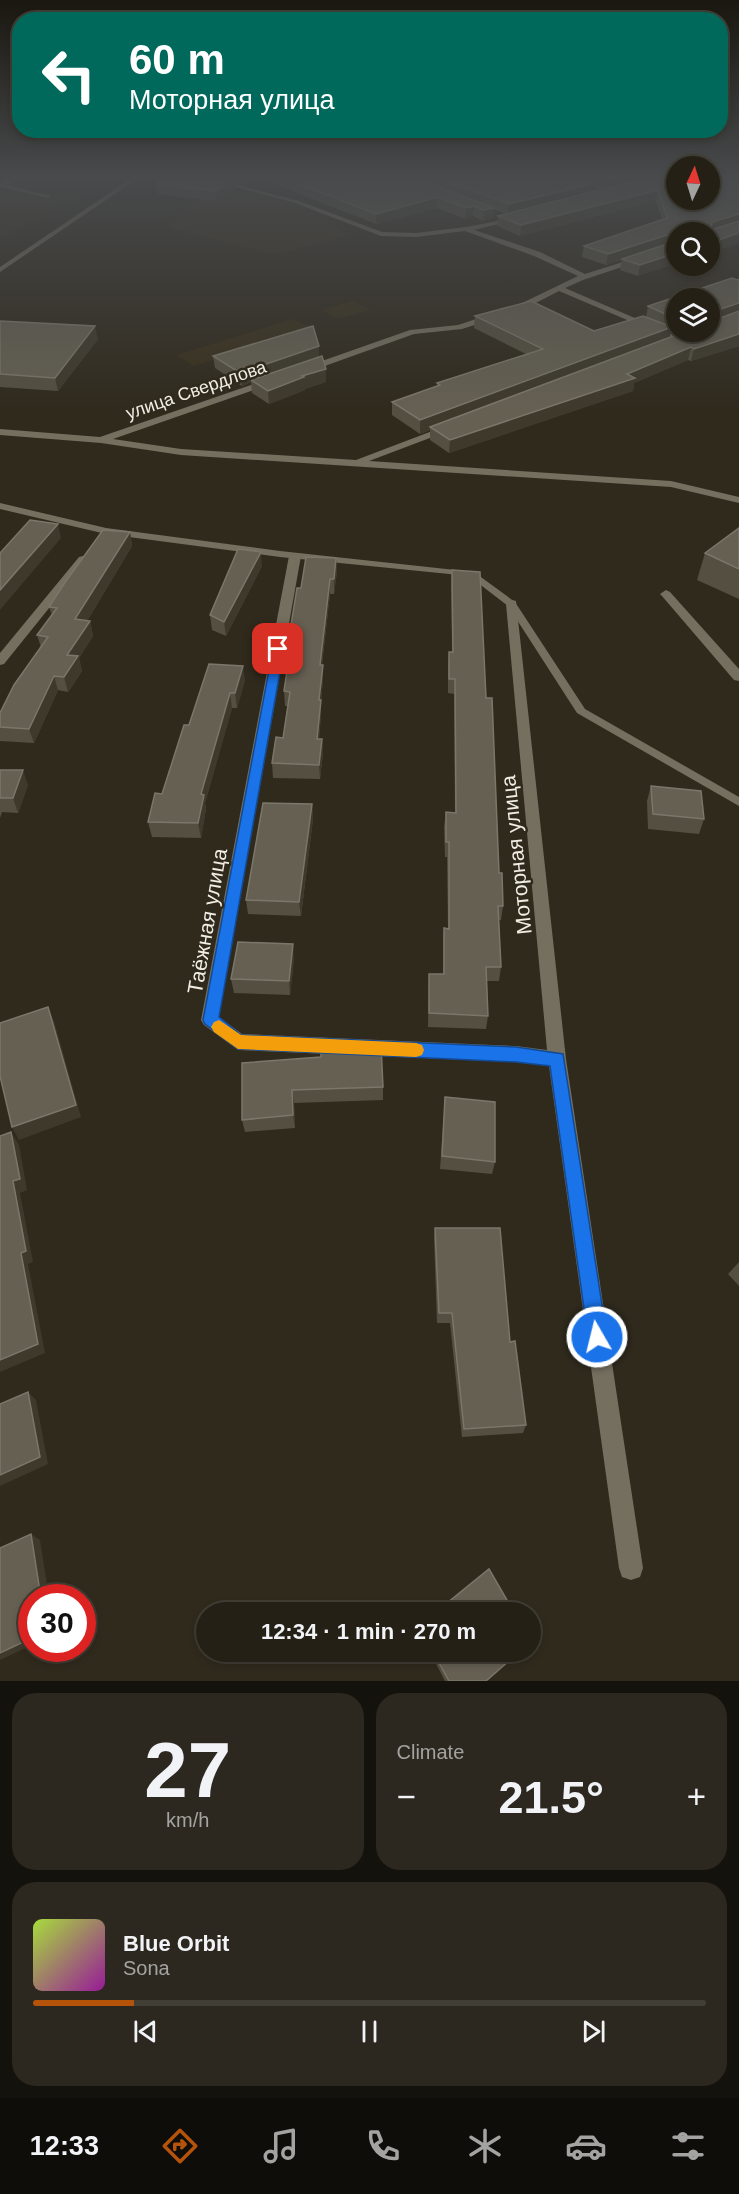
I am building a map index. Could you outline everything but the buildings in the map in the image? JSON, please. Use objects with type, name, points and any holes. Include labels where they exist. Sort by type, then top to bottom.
[{"type":"street","points":[[0,270],[24,253]]},
{"type":"street","points":[[535,253],[585,277]]},
{"type":"street","name":"улица Свердлова","points":[[291,375],[413,332],[459,327],[501,314],[585,277],[659,253]]},
{"type":"street","points":[[560,289],[666,333]]},
{"type":"street","points":[[671,344],[676,342]]},
{"type":"street","name":"улица Свердлова","points":[[101,440],[280,378]]},
{"type":"street","points":[[355,463],[453,426]]},
{"type":"street","points":[[0,432],[101,440],[181,452],[671,484],[739,500]]},
{"type":"street","points":[[0,661],[98,540]]},
{"type":"street","name":"Таёжная улица","points":[[295,556],[210,1020],[238,1042],[516,1054],[557,1059]]},
{"type":"street","points":[[666,594],[739,677]]},
{"type":"street","name":"Моторная улица","points":[[512,604],[557,1059],[631,1568]]},
{"type":"lane","points":[[0,506],[98,540],[295,556],[471,574],[512,604],[581,711],[739,802]]},
{"type":"shaded area","points":[[353,301],[371,310],[338,319],[321,310]]},
{"type":"shaded area","points":[[293,319],[314,329],[193,366],[177,355]]},
{"type":"slow traffic","points":[[219,1027],[238,1042],[416,1050]]},
{"type":"route","points":[[278,649],[210,1020],[238,1042],[516,1054],[557,1059],[597,1337]]}]
